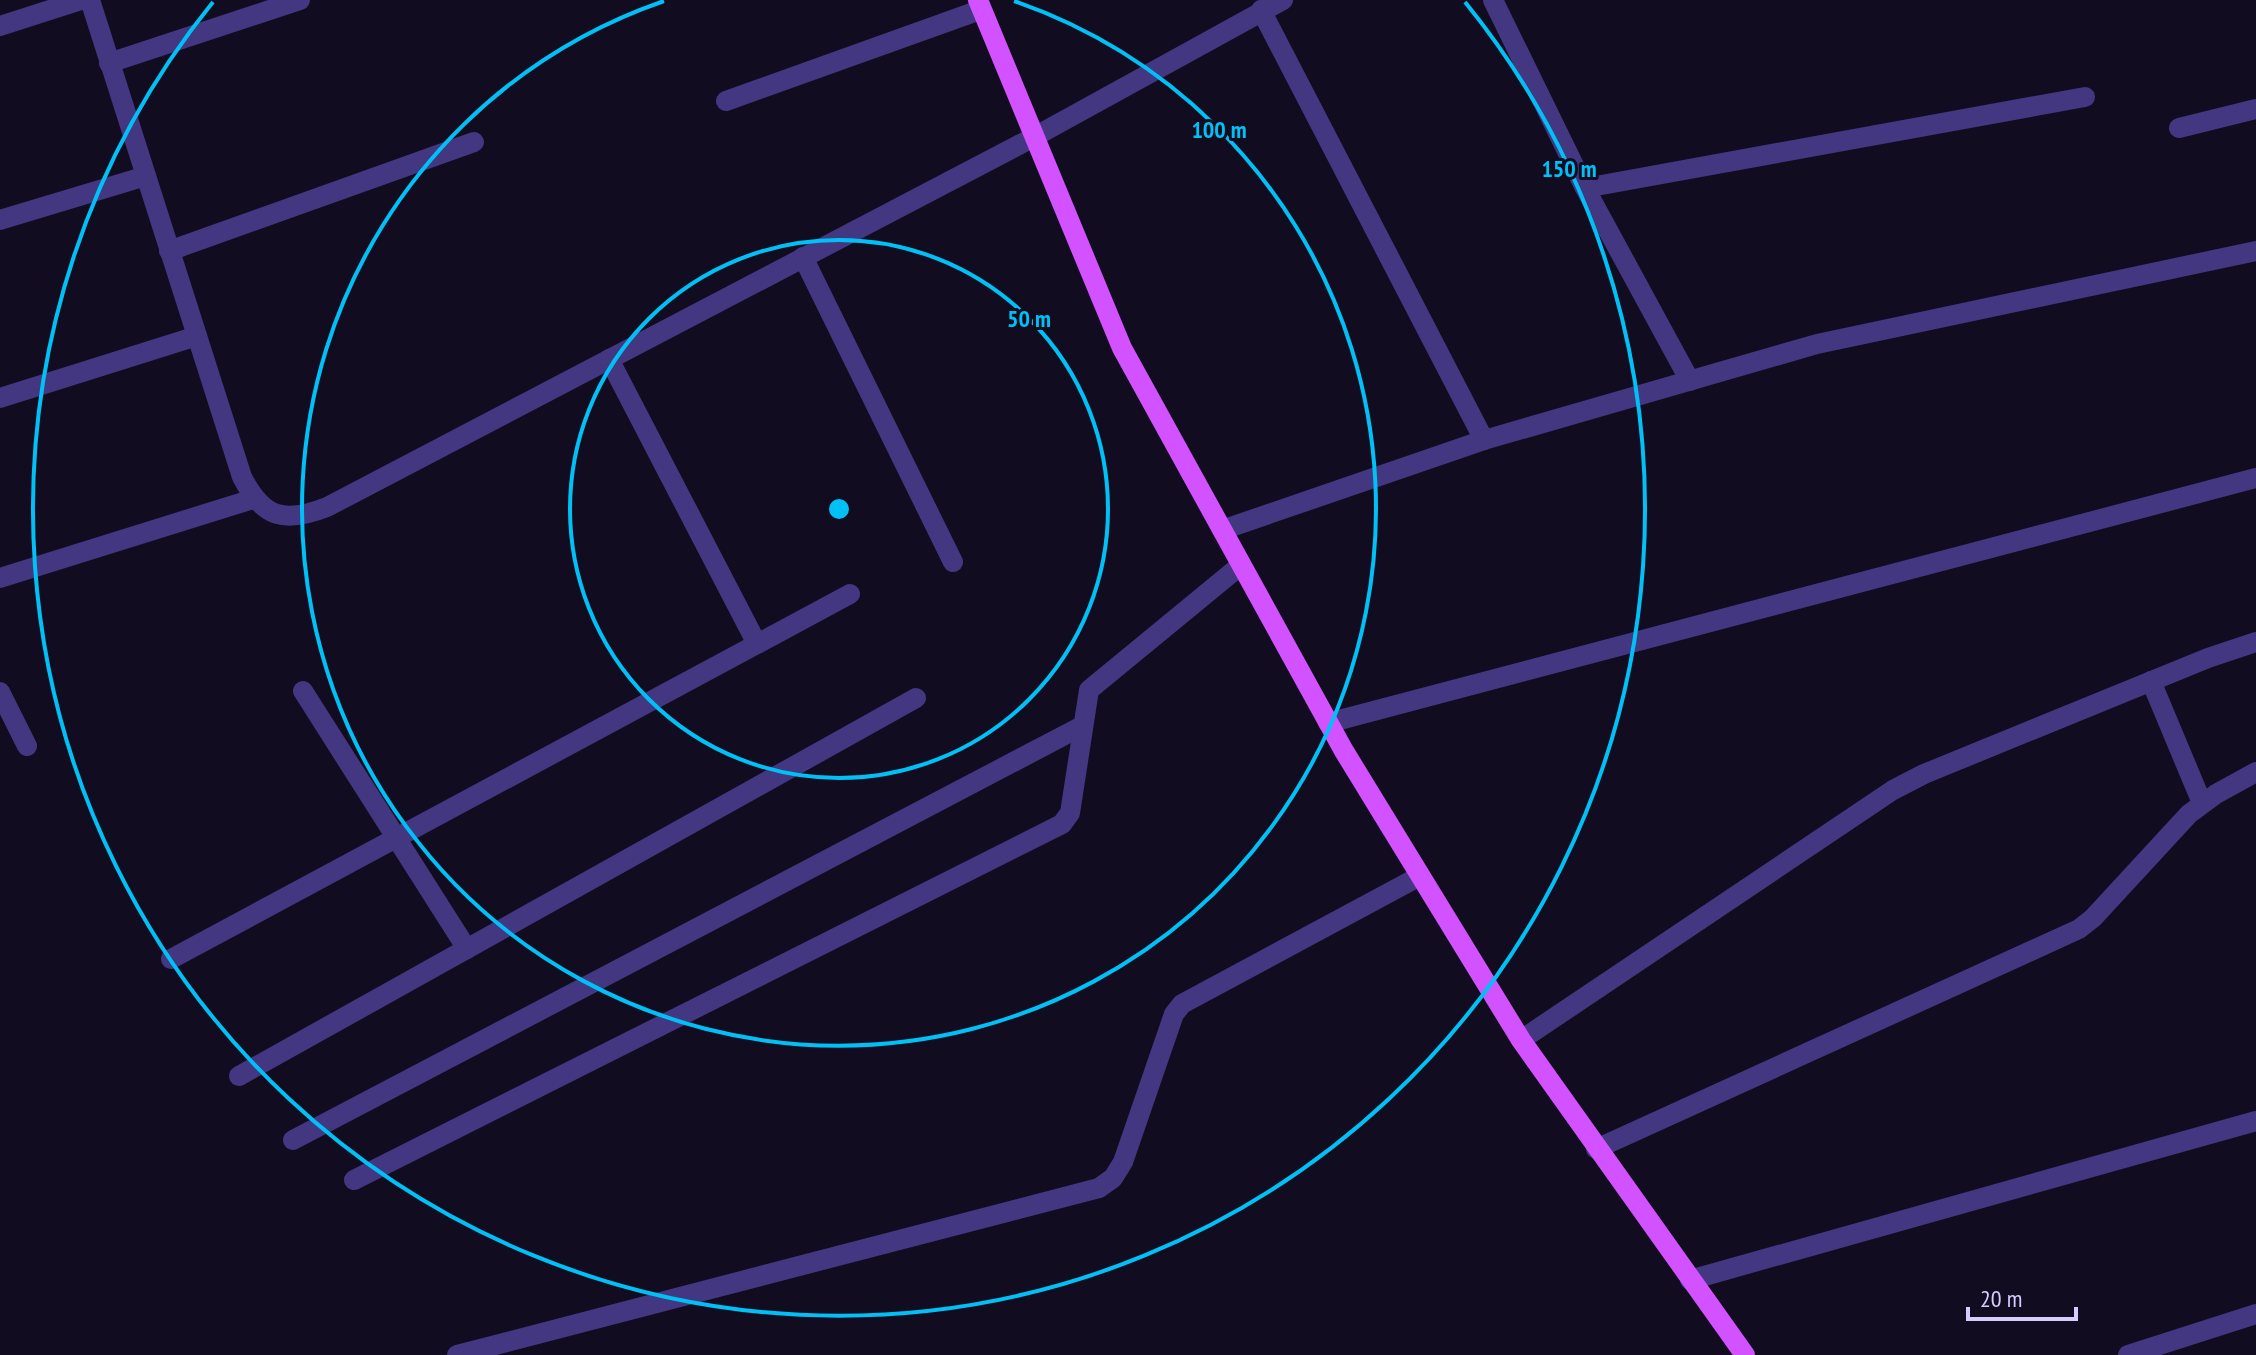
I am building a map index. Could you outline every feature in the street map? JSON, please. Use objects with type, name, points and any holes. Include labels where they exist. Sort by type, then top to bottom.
[{"type":"main road","points":[[979,5],[1122,348],[1328,723],[1521,1040],[1745,1355]]},
{"type":"street","points":[[0,26],[81,0]]},
{"type":"street","points":[[90,0],[242,477],[253,499],[269,511],[287,517],[318,510],[609,359],[1034,137],[1283,0]]},
{"type":"street","points":[[109,63],[300,0]]},
{"type":"street","points":[[1493,0],[1585,188],[1690,381]]},
{"type":"street","points":[[726,101],[979,5]]},
{"type":"street","points":[[1261,10],[1484,440]]},
{"type":"street","points":[[1585,188],[2085,97]]},
{"type":"street","points":[[2179,128],[2256,109]]},
{"type":"street","points":[[169,251],[474,142]]},
{"type":"street","points":[[0,220],[146,176]]},
{"type":"street","points":[[1222,530],[1484,440],[1817,344],[2256,251]]},
{"type":"street","points":[[803,257],[953,562]]},
{"type":"street","points":[[0,398],[197,336]]},
{"type":"street","points":[[609,359],[757,644]]},
{"type":"street","points":[[1328,723],[2256,478]]},
{"type":"street","points":[[0,578],[253,499]]},
{"type":"street","points":[[354,1180],[1055,828],[1070,813],[1086,697],[1094,683],[1241,565]]},
{"type":"street","points":[[171,959],[850,594]]},
{"type":"street","points":[[1521,1040],[1893,790],[1924,774],[2151,681],[2256,642]]},
{"type":"street","points":[[2151,681],[2202,803]]},
{"type":"street","points":[[303,691],[467,949]]},
{"type":"street","points":[[0,692],[27,746]]},
{"type":"street","points":[[239,1076],[916,698]]},
{"type":"street","points":[[293,1140],[1082,726]]},
{"type":"street","points":[[1596,1149],[2079,929],[2202,803],[2256,772]]},
{"type":"street","points":[[457,1355],[1099,1188],[1113,1178],[1123,1162],[1174,1014],[1182,1004],[1420,876]]},
{"type":"street","points":[[1690,1280],[2256,1121]]},
{"type":"street","points":[[2128,1355],[2256,1314]]}]
